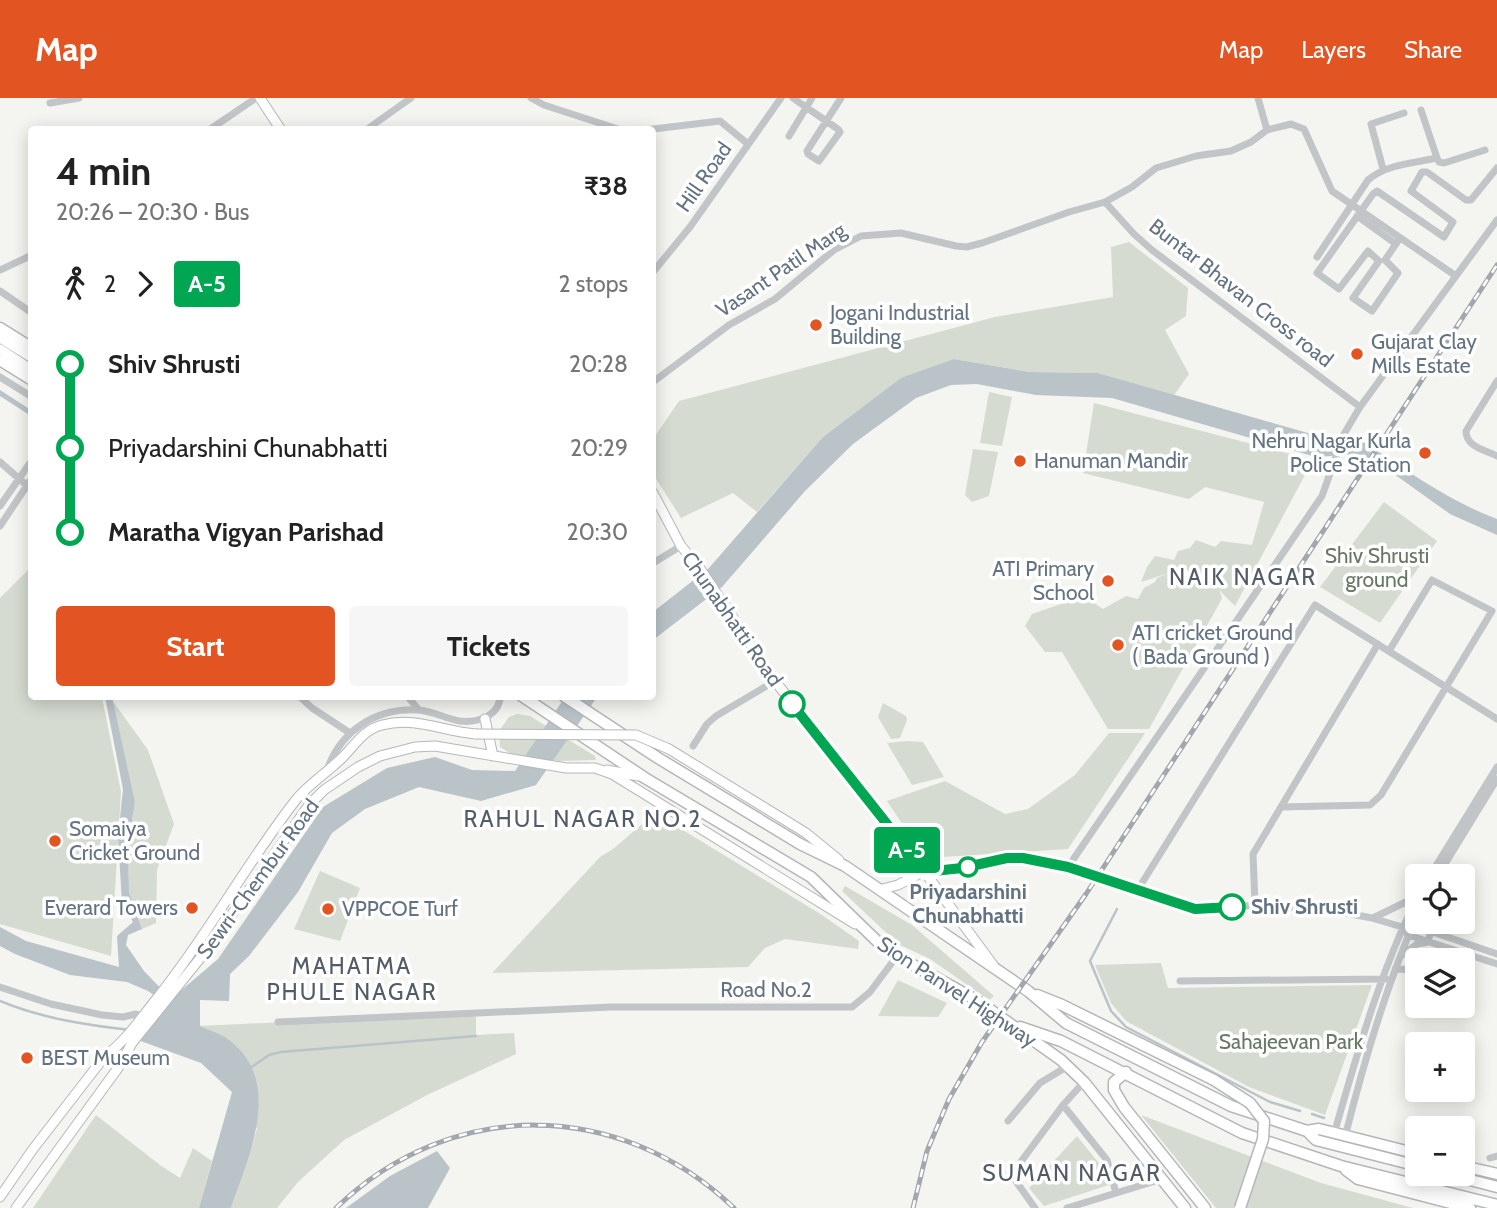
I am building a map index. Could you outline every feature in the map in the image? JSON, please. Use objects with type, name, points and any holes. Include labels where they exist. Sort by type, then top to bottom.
[{"type":"highway","points":[[0,328],[28,346]]},
{"type":"highway","points":[[0,359],[28,377]]},
{"type":"highway","name":"Sion Panvel Highway","points":[[528,700],[645,778],[811,877],[866,931],[897,956],[978,1001],[1068,1066],[1084,1082],[1185,1208]]},
{"type":"highway","name":"Sion Panvel Highway","points":[[570,700],[800,844],[845,866],[1028,991]]},
{"type":"highway","points":[[1028,991],[1214,1080],[1236,1092],[1256,1108],[1264,1121],[1264,1134],[1240,1208]]},
{"type":"highway","points":[[1028,991],[1066,1023],[1231,1106],[1307,1130],[1319,1129],[1405,1151]]},
{"type":"highway","points":[[1007,1023],[1061,1041],[1242,1133],[1340,1166],[1497,1205]]},
{"type":"highway","points":[[1126,1072],[1114,1082],[1114,1090],[1124,1107],[1205,1208]]},
{"type":"highway","points":[[1307,1130],[1316,1140],[1405,1164]]},
{"type":"highway","points":[[1340,1166],[1358,1179],[1470,1208]]},
{"type":"highway","points":[[1475,1169],[1497,1174]]},
{"type":"highway","points":[[1475,1181],[1497,1187]]},
{"type":"main road","points":[[258,98],[278,126]]},
{"type":"main road","points":[[0,338],[28,356]]},
{"type":"main road","points":[[0,349],[28,367]]},
{"type":"main road","name":"Chunabhatti Road","points":[[656,499],[681,547],[699,567],[775,681],[925,872],[997,971]]},
{"type":"main road","points":[[485,719],[493,756]]},
{"type":"main road","points":[[16,1208],[113,1075],[129,1040],[141,1022],[196,955],[297,798],[364,734],[382,725],[419,722],[477,734],[636,735],[669,749],[806,833],[845,866]]},
{"type":"main road","name":"Sewri-Chembur Road","points":[[196,955],[309,805],[342,777],[380,755],[415,747],[435,746],[566,768],[595,768],[612,774],[866,931]]},
{"type":"main road","points":[[595,768],[645,778]]},
{"type":"main road","points":[[882,890],[925,872]]},
{"type":"main road","points":[[0,1197],[33,1149],[100,1063],[129,1040]]},
{"type":"main road","points":[[100,1063],[113,1075]]},
{"type":"street","points":[[50,103],[79,98]]},
{"type":"street","points":[[215,126],[258,98]]},
{"type":"street","points":[[372,126],[411,98]]},
{"type":"street","points":[[531,98],[544,105],[609,126]]},
{"type":"street","name":"Hill Road","points":[[656,268],[691,227],[781,98]]},
{"type":"street","points":[[793,98],[826,121],[840,133],[819,161],[807,152],[826,121],[841,98]]},
{"type":"street","points":[[789,136],[812,98]]},
{"type":"street","points":[[1258,98],[1267,130],[1291,124],[1304,129],[1332,191],[1398,241],[1456,276]]},
{"type":"street","points":[[1421,110],[1439,162],[1444,163],[1485,150]]},
{"type":"street","points":[[1383,169],[1371,124],[1404,113]]},
{"type":"street","points":[[656,129],[720,121],[748,144]]},
{"type":"street","name":"Vasant Patil Marg","points":[[656,380],[729,325],[775,299],[834,250],[862,236],[901,233],[967,247],[1105,202],[1132,187],[1156,168],[1196,156],[1231,151],[1251,142],[1267,130]]},
{"type":"street","points":[[1317,257],[1368,180],[1383,169],[1437,158]]},
{"type":"street","points":[[1398,241],[1385,260],[1398,274],[1373,310],[1370,311],[1353,297],[1379,261],[1368,251],[1339,289],[1317,272],[1377,191],[1444,237],[1453,222],[1411,191],[1422,172],[1427,172],[1466,200],[1471,200],[1497,168]]},
{"type":"street","name":"Buntar Bhavan Cross road","points":[[1105,202],[1134,234],[1153,250],[1360,407]]},
{"type":"street","points":[[1068,867],[1322,496],[1344,434],[1360,407],[1497,220]]},
{"type":"street","points":[[0,270],[28,257]]},
{"type":"street","points":[[0,291],[28,310]]},
{"type":"street","points":[[0,377],[28,394]]},
{"type":"street","points":[[1497,381],[1466,431],[1470,444],[1497,456]]},
{"type":"street","points":[[0,462],[28,483]]},
{"type":"street","points":[[0,506],[28,465]]},
{"type":"street","points":[[0,527],[28,487]]},
{"type":"street","points":[[656,561],[681,547]]},
{"type":"street","points":[[1281,807],[1370,805],[1381,795],[1492,611],[1432,580],[1389,651]]},
{"type":"street","points":[[1137,891],[1315,605],[1497,719]]},
{"type":"street","points":[[1255,905],[1253,854],[1378,644]]},
{"type":"street","points":[[693,746],[716,716],[734,708],[775,681]]},
{"type":"street","points":[[303,700],[350,733]]},
{"type":"street","points":[[410,700],[419,710]]},
{"type":"street","points":[[327,770],[333,753],[350,733],[376,715],[419,710],[461,721],[485,719],[500,700]]},
{"type":"street","points":[[1437,864],[1497,767]]},
{"type":"street","points":[[1445,864],[1497,779]]},
{"type":"street","points":[[925,872],[962,868],[1007,858],[1037,860],[1068,867],[1195,909],[1255,905],[1329,910],[1405,926]]},
{"type":"street","points":[[1372,918],[1405,902]]},
{"type":"street","points":[[1339,1135],[1405,920]]},
{"type":"street","points":[[1402,926],[1408,935],[1497,964]]},
{"type":"street","points":[[1428,942],[1431,934]]},
{"type":"street","points":[[1440,934],[1494,953],[1488,961]]},
{"type":"street","points":[[1387,979],[1395,969],[1408,935]]},
{"type":"street","points":[[1399,957],[1417,944],[1428,942]]},
{"type":"street","name":"Road No.2","points":[[278,1023],[611,1007],[852,1007],[870,992],[897,956]]},
{"type":"street","points":[[1395,969],[1405,969]]},
{"type":"street","points":[[1180,981],[1387,979]]},
{"type":"street","points":[[0,986],[51,1004],[102,1015],[123,1017],[136,1014],[141,1022]]},
{"type":"street","points":[[1009,1121],[1040,1083],[1068,1066]]},
{"type":"street","points":[[1035,1208],[1015,1180],[1014,1171],[1063,1105],[1084,1082]]},
{"type":"street","points":[[1063,1105],[1107,1160],[1116,1193]]},
{"type":"street","points":[[1067,1208],[1161,1179]]},
{"type":"green space","points":[[1129,242],[1188,288],[1186,316],[1165,330],[1189,374],[1174,395],[1098,373],[1029,372],[954,359],[822,438],[757,512],[733,493],[681,518],[656,479],[656,435],[679,401],[995,317],[1113,297],[1111,247]]},
{"type":"green space","points":[[989,392],[1012,397],[1002,446],[980,443]]},
{"type":"green space","points":[[1094,403],[1313,460],[1235,606],[1219,590],[1222,598],[1219,604],[1149,729],[1108,729],[1062,652],[1045,652],[1025,626],[1032,614],[1084,596],[1103,609],[1126,596],[1138,599],[1144,588],[1169,573],[1141,582],[1155,556],[1174,560],[1178,551],[1190,548],[1196,540],[1215,547],[1221,541],[1252,545],[1264,502],[1205,487],[1189,499],[1083,473]],"holes":[[[1180,568],[1208,577],[1216,586],[1207,580],[1196,580],[1192,575],[1170,572]]]},
{"type":"green space","points":[[973,449],[998,452],[989,496],[972,502],[965,495]]},
{"type":"green space","name":"Shiv Shrusti ground","points":[[1384,502],[1437,541],[1380,623],[1320,587]]},
{"type":"green space","points":[[28,570],[28,700],[103,700],[121,792],[111,956],[0,924],[0,598]]},
{"type":"green space","points":[[112,700],[148,750],[174,824],[157,870],[156,923],[142,929],[129,892],[128,844],[135,802]]},
{"type":"green space","points":[[883,703],[906,716],[900,738],[891,739],[878,717]]},
{"type":"green space","points":[[517,714],[530,716],[595,756],[596,760],[559,761],[511,754],[500,747],[499,731],[509,717]]},
{"type":"green space","points":[[1109,733],[1145,733],[1068,849],[925,858],[887,801],[945,781],[1005,814],[1028,809],[1075,775]]},
{"type":"green space","points":[[923,742],[944,777],[912,785],[887,743]]},
{"type":"green space","points":[[655,813],[822,915],[859,941],[858,949],[785,939],[765,948],[748,967],[492,973],[600,857]]},
{"type":"green space","name":"VPPCOE Turf","points":[[320,871],[360,888],[340,941],[294,929]]},
{"type":"green space","points":[[845,886],[912,925],[994,996],[989,1000],[930,959],[898,944],[842,891]]},
{"type":"green space","name":"Sahajeevan Park","points":[[1161,963],[1168,988],[1372,985],[1325,1115],[1249,1087],[1126,1021],[1111,1003],[1095,965]]},
{"type":"green space","points":[[898,980],[947,1003],[938,1017],[878,1016]]},
{"type":"green space","points":[[476,1013],[476,1035],[514,1033],[516,1054],[427,1095],[344,1140],[298,1182],[277,1208],[231,1208],[257,1129],[199,1026]]},
{"type":"green space","points":[[96,1115],[180,1178],[193,1148],[212,1161],[199,1208],[33,1208]]},
{"type":"green space","points":[[1141,1115],[1321,1183],[1413,1208],[1216,1208]]},
{"type":"green space","points":[[1077,1136],[1115,1183],[1044,1206],[1029,1188]]},
{"type":"shaded area","points":[[954,359],[1029,372],[1098,373],[1329,439],[1354,438],[1446,495],[1497,519],[1497,535],[1450,514],[1394,474],[1358,454],[1316,457],[1112,398],[1036,395],[977,384],[951,385],[916,398],[853,444],[805,491],[722,587],[656,638],[656,610],[709,568],[822,438],[901,378]]},
{"type":"shaded area","points":[[0,390],[28,408],[28,414],[0,396]]},
{"type":"shaded area","points":[[106,700],[113,700],[135,802],[128,844],[129,892],[142,929],[128,935],[126,945],[144,971],[171,999],[218,959],[323,807],[387,768],[435,757],[472,770],[515,771],[563,700],[595,700],[536,785],[481,801],[419,787],[365,809],[332,833],[298,892],[249,956],[230,974],[229,1001],[200,1000],[200,1026],[225,1037],[244,1054],[254,1074],[258,1095],[258,1118],[253,1141],[231,1208],[199,1208],[232,1092],[201,1063],[138,1040],[167,1004],[148,991],[127,982],[70,975],[0,946],[0,927],[26,941],[119,967],[117,936],[133,922],[122,903],[118,837],[123,789]]},
{"type":"shaded area","points":[[437,1151],[450,1168],[428,1208],[346,1208],[390,1176]]},
{"type":"waterway","points":[[1117,909],[1090,961],[1111,1011],[1126,1027],[1270,1102],[1300,1111]]},
{"type":"waterway","points":[[0,1001],[64,1020],[130,1030]]},
{"type":"waterway","points":[[250,1068],[269,1055],[281,1052],[476,1036]]},
{"type":"waterway","points":[[1312,1114],[1324,1118]]},
{"type":"railway","points":[[913,1208],[927,1151],[949,1099],[982,1042],[1086,894],[1497,265]]},
{"type":"railway","points":[[336,1208],[381,1172],[431,1146],[482,1130],[535,1125],[588,1130],[639,1146],[689,1172],[734,1208]]},
{"type":"bus line","name":"A-5","points":[[792,704],[925,872],[962,868],[1007,858],[1023,858],[1068,867],[1195,909],[1232,907]]},
{"type":"place","name":"Jogani Industrial Building","points":[[816,325]]},
{"type":"place","name":"Gujarat Clay Mills Estate","points":[[1357,354]]},
{"type":"place","name":"Nehru Nagar Kurla Police Station","points":[[1425,453]]},
{"type":"place","name":"Hanuman Mandir","points":[[1020,461]]},
{"type":"place","name":"ATI Primary School","points":[[1108,581]]},
{"type":"place","name":"ATI cricket Ground ( Bada Ground )","points":[[1118,645]]},
{"type":"place","name":"Somaiya Cricket Ground","points":[[55,841]]},
{"type":"place","name":"Priyadarshini Chunabhatti","points":[[968,867]]},
{"type":"place","name":"Shiv Shrusti","points":[[1232,907]]},
{"type":"place","name":"Everard Towers","points":[[192,908]]},
{"type":"place","name":"VPPCOE Turf","points":[[328,909]]},
{"type":"place","name":"BEST Museum","points":[[27,1058]]},
{"type":"district","name":"NAIK NAGAR","points":[[1243,577]]},
{"type":"district","name":"RAHUL NAGAR NO.2","points":[[583,819]]},
{"type":"district","name":"MAHATMA PHULE NAGAR","points":[[352,979]]},
{"type":"district","name":"SUMAN NAGAR","points":[[1072,1173]]}]
